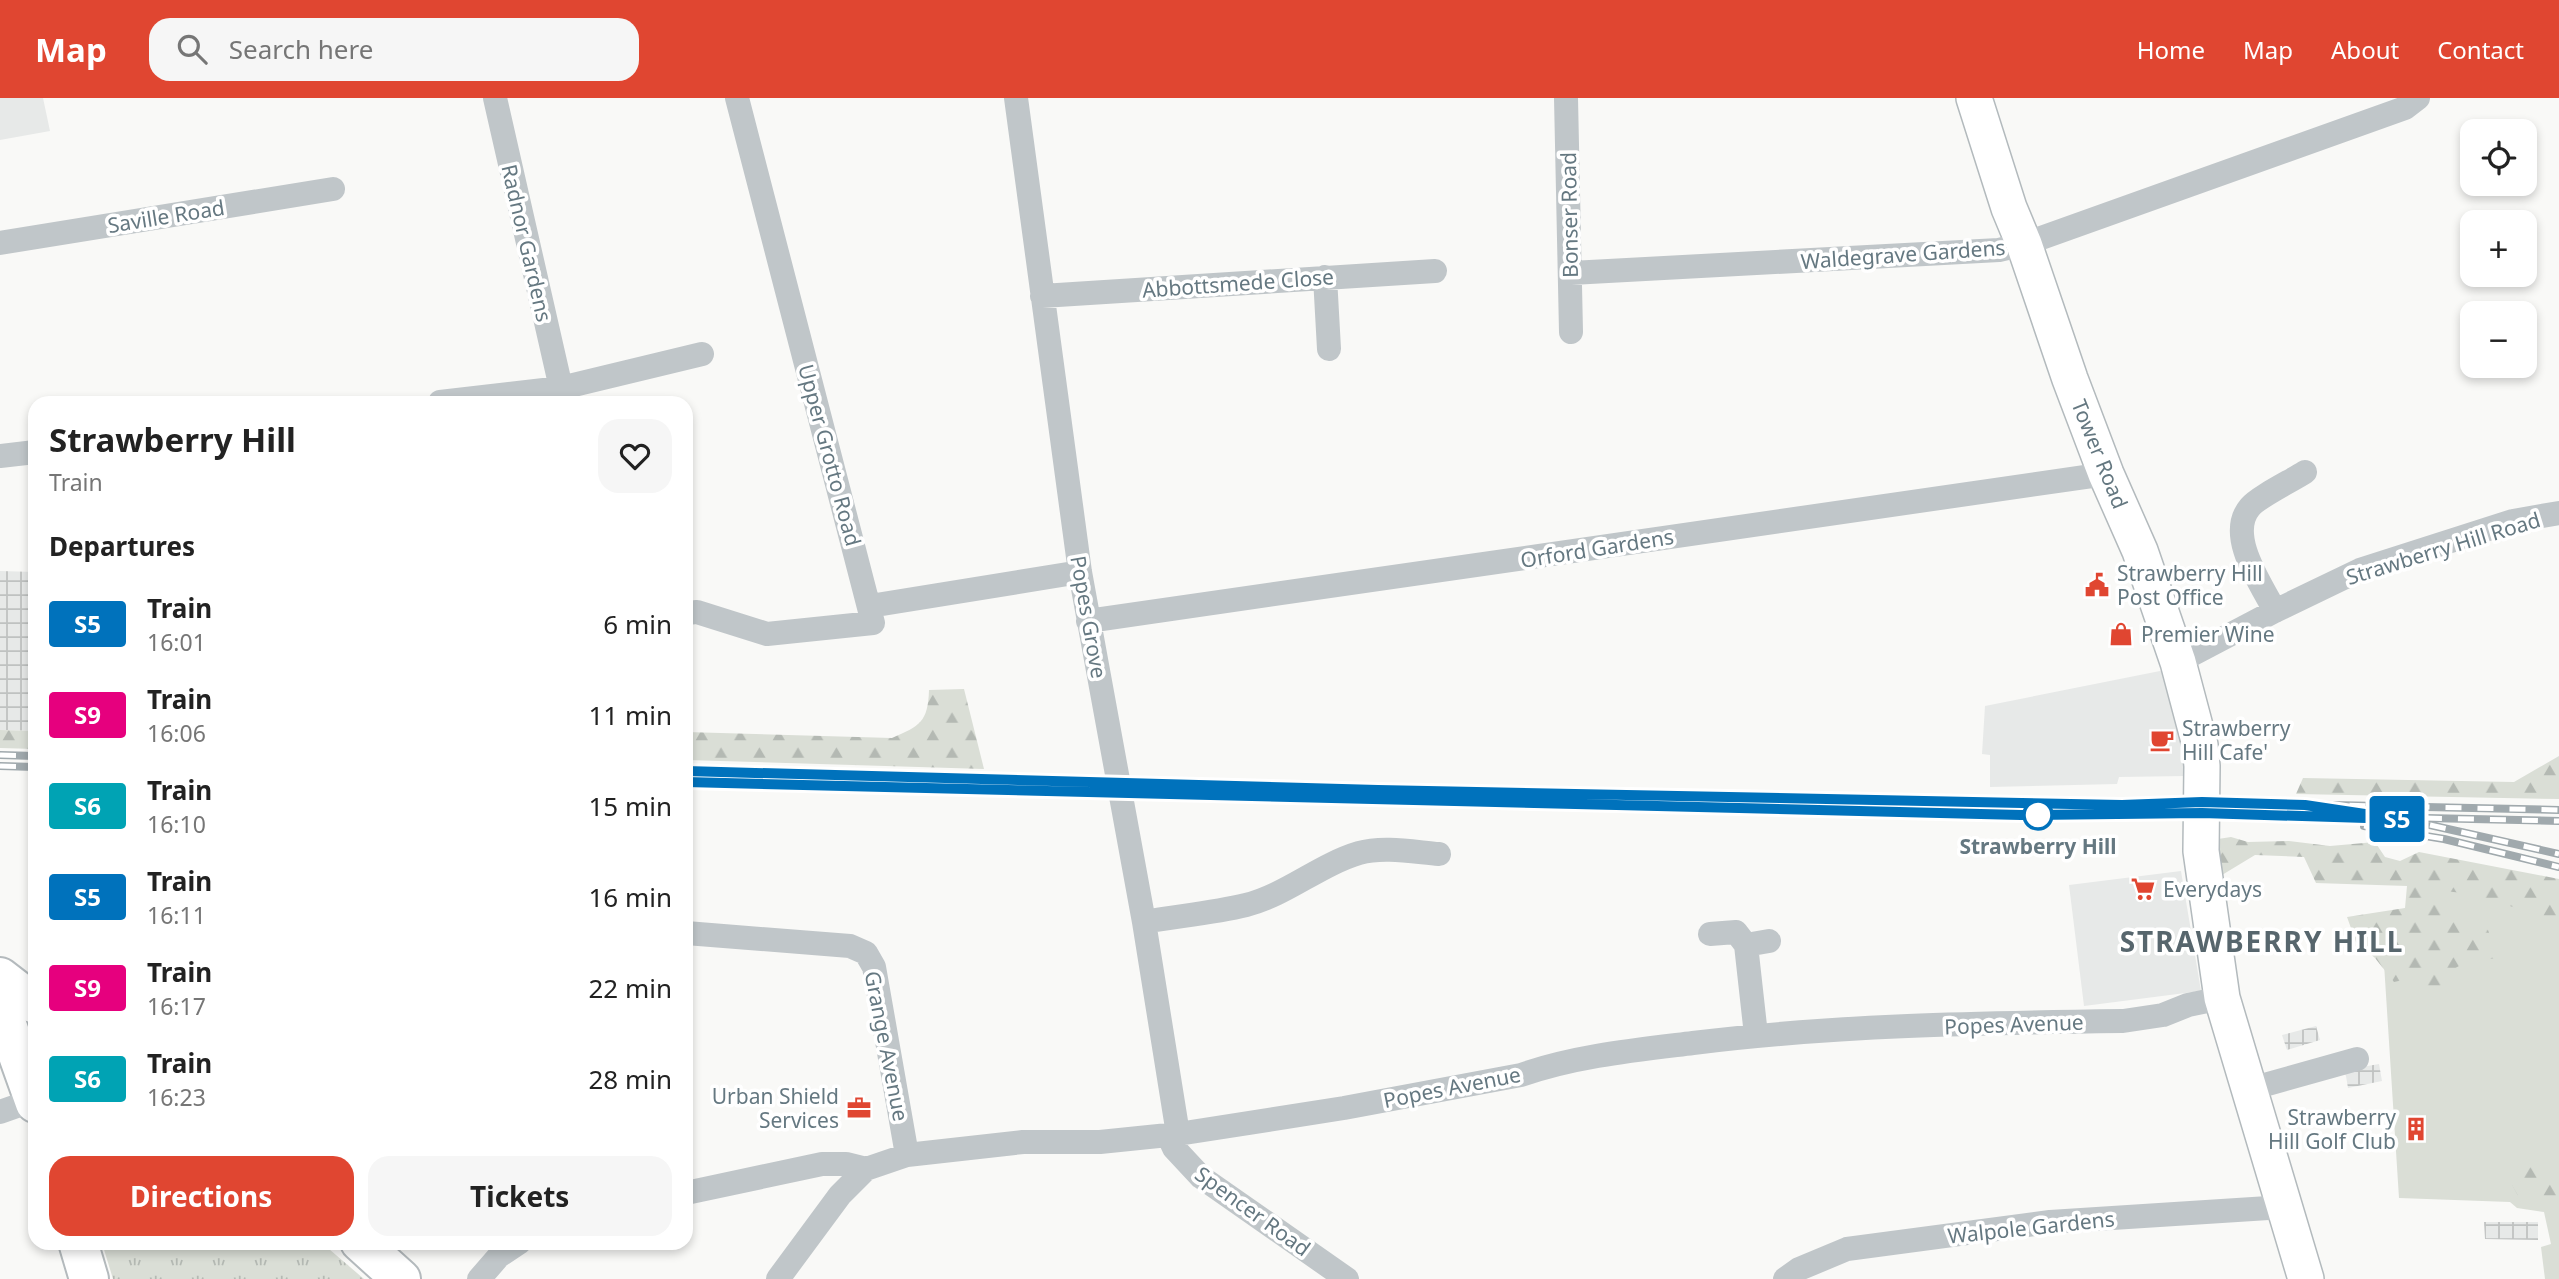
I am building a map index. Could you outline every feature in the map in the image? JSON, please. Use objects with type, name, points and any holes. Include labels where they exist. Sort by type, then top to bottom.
[{"type":"main road","points":[[0,977],[28,999]]},
{"type":"main road","points":[[0,1005],[26,1094]]},
{"type":"main road","points":[[80,1250],[89,1279]]},
{"type":"main road","points":[[369,1250],[401,1279]]},
{"type":"street","name":"Radnor Gardens","points":[[495,98],[561,388]]},
{"type":"street","name":"Upper Grotto Road","points":[[737,98],[870,606]]},
{"type":"street","name":"Popes Grove","points":[[1016,98],[1080,572],[1144,922],[1173,1134]]},
{"type":"street","name":"Bonser Road","points":[[1566,98],[1571,332]]},
{"type":"street","name":"Tower Road","points":[[1974,98],[2009,208],[2106,474],[2140,551],[2179,662],[2200,745],[2203,871],[2222,998],[2306,1279]]},
{"type":"street","name":"Waldegrave Gardens","points":[[1571,273],[1999,250],[2024,244],[2405,108],[2418,98]]},
{"type":"street","name":"Saville Road","points":[[0,243],[332,189]]},
{"type":"street","name":"Abbottsmede Close","points":[[1042,296],[1435,271]]},
{"type":"street","points":[[1325,277],[1329,349]]},
{"type":"street","points":[[492,396],[561,388],[702,354]]},
{"type":"street","points":[[0,456],[28,453]]},
{"type":"street","points":[[2275,611],[2246,555],[2240,528],[2250,506],[2305,472]]},
{"type":"street","name":"Orford Gardens","points":[[1088,621],[2106,474]]},
{"type":"street","name":"Strawberry Hill Road","points":[[2179,662],[2360,570],[2513,521],[2559,513]]},
{"type":"street","points":[[693,612],[767,634],[873,623],[870,606],[1080,572]]},
{"type":"street","points":[[1144,922],[1246,905],[1275,894],[1320,869],[1360,852],[1379,850],[1439,855]]},
{"type":"street","points":[[1710,934],[1736,932],[1757,943],[1756,1035]]},
{"type":"street","name":"Grange Avenue","points":[[693,934],[850,946],[866,953],[874,967],[907,1155]]},
{"type":"street","name":"Popes Avenue","points":[[866,1170],[907,1155],[1023,1142],[1100,1142],[1173,1134],[1344,1108],[1521,1075],[1549,1065],[1657,1047],[1756,1035],[1866,1028],[2123,1021],[2163,1015],[2188,1005],[2222,998]]},
{"type":"street","points":[[2250,1089],[2357,1059]]},
{"type":"street","name":"Spencer Road","points":[[1173,1134],[1174,1148],[1201,1177],[1347,1279]]},
{"type":"street","points":[[693,1192],[822,1164],[846,1164],[866,1170],[840,1195],[778,1279]]},
{"type":"street","name":"Walpole Gardens","points":[[1785,1279],[1799,1269],[1847,1249],[2050,1222],[2284,1207]]},
{"type":"street","points":[[479,1279],[499,1256],[508,1250]]},
{"type":"shaded area","points":[[0,98],[43,98],[50,131],[0,140]]},
{"type":"shaded area","points":[[0,571],[28,572],[28,731],[0,730]]},
{"type":"shaded area","points":[[2170,669],[2186,776],[2119,777],[2117,784],[1990,787],[1990,755],[1982,754],[1985,706]]},
{"type":"shaded area","points":[[2181,871],[2201,991],[2084,1006],[2069,885]]},
{"type":"shaded area","points":[[2316,1026],[2320,1040],[2287,1050],[2282,1035]]},
{"type":"shaded area","points":[[2379,1064],[2382,1081],[2348,1088],[2345,1070]]},
{"type":"shaded area","points":[[2484,1222],[2538,1222],[2538,1240],[2485,1239]]},
{"type":"green space","points":[[964,689],[984,769],[693,760],[693,732],[892,738],[921,722],[927,709],[929,690]]},
{"type":"green space","points":[[0,730],[28,731],[28,749],[0,748]]},
{"type":"green space","points":[[2559,756],[2559,799],[2296,794],[2303,778],[2514,782]]},
{"type":"green space","points":[[2231,837],[2248,842],[2289,841],[2330,846],[2375,842],[2385,857],[2400,861],[2419,852],[2559,879],[2559,921],[2470,894],[2437,890],[2435,899],[2488,930],[2498,958],[2466,962],[2445,974],[2443,994],[2422,995],[2412,978],[2394,982],[2375,958],[2356,942],[2347,917],[2405,908],[2407,886],[2316,883],[2304,857],[2255,855],[2222,875],[2217,858],[2218,839]]},
{"type":"green space","name":"Strawberry Hill Golf Club","points":[[2416,860],[2559,889],[2559,1279],[2545,1279],[2541,1247],[2551,1244],[2544,1212],[2517,1208],[2510,1202],[2399,1198],[2383,948],[2412,906]]},
{"type":"green space","points":[[2525,1161],[2559,1180],[2559,1228],[2547,1197],[2520,1200],[2509,1179]]},
{"type":"green space","points":[[104,1250],[330,1250],[364,1279],[113,1279]]},
{"type":"railway","points":[[0,755],[28,756]]},
{"type":"railway","points":[[0,766],[28,767]]},
{"type":"railway","points":[[693,772],[1378,790],[2122,805],[2202,802],[2559,810]]},
{"type":"railway","points":[[693,782],[1253,797]]},
{"type":"railway","points":[[1536,804],[2107,815]]},
{"type":"railway","points":[[2138,814],[2559,821]]},
{"type":"railway","points":[[2430,825],[2559,854]]},
{"type":"railway","points":[[2364,826],[2444,839],[2559,867]]},
{"type":"train","name":"S5","points":[[693,771],[1571,794],[2122,805],[2202,802],[2305,805],[2398,819],[2202,813],[2047,816],[693,782]]},
{"type":"place","name":"Strawberry Hill Post Office","points":[[2097,585]]},
{"type":"place","name":"Premier Wine","points":[[2121,634]]},
{"type":"place","name":"Strawberry Hill Cafe'","points":[[2162,740]]},
{"type":"place","name":"Strawberry Hill","points":[[2038,815]]},
{"type":"place","name":"Everydays","points":[[2143,889]]},
{"type":"place","name":"Urban Shield Services","points":[[859,1108]]},
{"type":"place","name":"Strawberry Hill Golf Club","points":[[2416,1129]]},
{"type":"district","name":"STRAWBERRY HILL","points":[[2262,941]]}]
